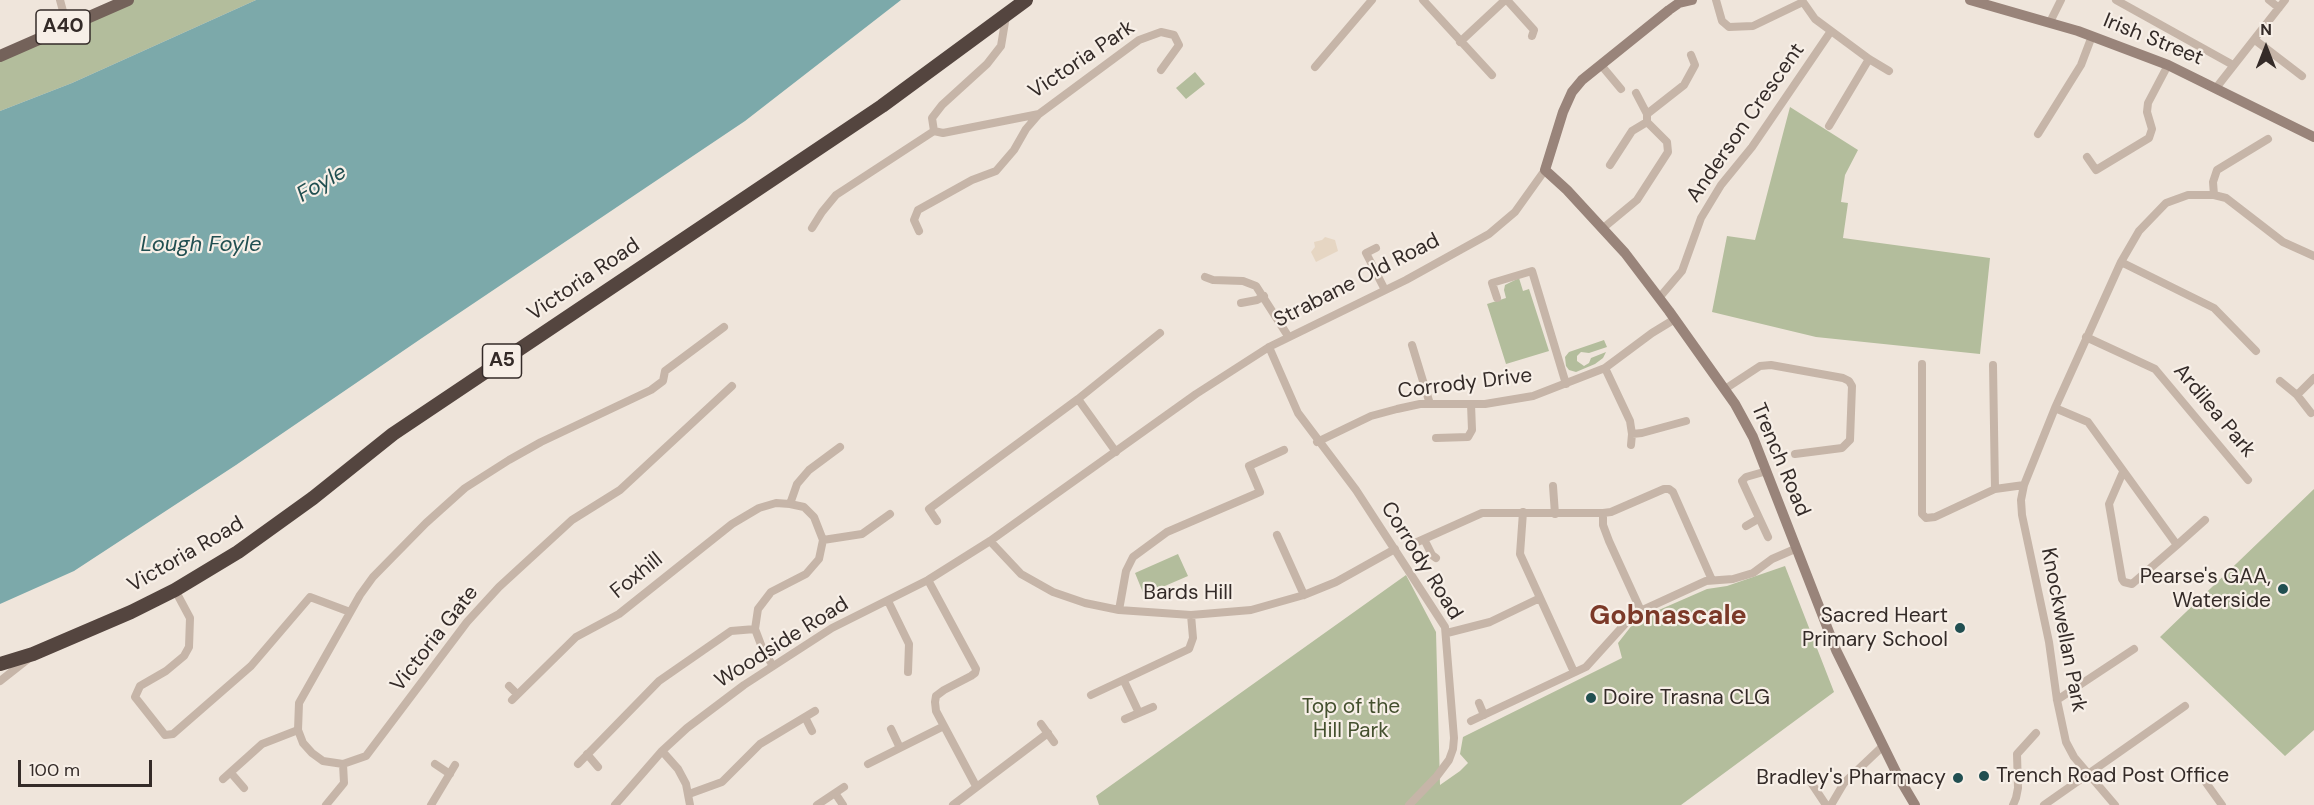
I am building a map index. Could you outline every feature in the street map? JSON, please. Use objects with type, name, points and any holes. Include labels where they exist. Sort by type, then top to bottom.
[{"type":"highway","name":"Victoria Road","points":[[0,664],[33,654],[175,590],[238,552],[313,498],[393,434],[882,106],[1026,0]]},
{"type":"main road","name":"A40","points":[[0,56],[128,0]]},
{"type":"street","points":[[60,0],[67,26]]},
{"type":"street","points":[[1315,67],[1372,0]]},
{"type":"street","points":[[1423,0],[1492,75]]},
{"type":"street","points":[[1460,42],[1506,0],[1534,30],[1532,36]]},
{"type":"street","points":[[1678,2],[1692,0]]},
{"type":"street","points":[[1716,0],[1722,21],[1729,27],[1753,26],[1803,2],[1815,19],[1889,71]]},
{"type":"street","name":"Irish Street","points":[[1970,0],[2050,22],[2168,65],[2314,137]]},
{"type":"street","points":[[2050,22],[2061,0]]},
{"type":"street","points":[[2116,0],[2233,65]]},
{"type":"street","points":[[2269,0],[2279,8]]},
{"type":"street","points":[[2216,88],[2285,0]]},
{"type":"street","name":"Strabane Old Road","points":[[990,541],[1196,394],[1269,347],[1385,290],[1489,234],[1515,212],[1545,170],[1563,112],[1572,92],[1582,80],[1678,2]]},
{"type":"street","points":[[812,228],[836,195],[934,130],[933,118],[942,105],[987,64],[1001,46],[1006,15]]},
{"type":"street","name":"Anderson Crescent","points":[[1659,298],[1682,271],[1701,218],[1721,185],[1752,147],[1831,31]]},
{"type":"street","name":"Victoria Park","points":[[934,130],[943,133],[1039,114],[1139,40],[1161,32],[1174,35],[1179,45],[1161,70]]},
{"type":"street","points":[[2038,134],[2081,65],[2092,36]]},
{"type":"street","points":[[2255,40],[2302,76]]},
{"type":"street","points":[[1610,165],[1632,131],[1684,85],[1695,65],[1691,55]]},
{"type":"street","points":[[1828,126],[1869,59]]},
{"type":"street","points":[[1601,65],[1621,89]]},
{"type":"street","points":[[2087,157],[2096,170],[2149,138],[2152,132],[2147,112],[2148,102],[2168,65]]},
{"type":"street","points":[[1602,229],[1637,200],[1668,152],[1667,142],[1647,118],[1636,93]]},
{"type":"street","points":[[919,231],[914,220],[918,210],[972,180],[996,171],[1039,114]]},
{"type":"street","points":[[2268,139],[2217,170],[2214,195],[2226,198],[2289,245],[2314,256]]},
{"type":"street","name":"Trench Road","points":[[1545,170],[1567,190],[1625,253],[1725,389],[1754,437],[1795,549],[1836,650],[1915,805]]},
{"type":"street","name":"Knockwellan Park","points":[[2115,805],[2069,749],[2057,700],[2049,642],[2022,515],[2021,500],[2024,485],[2086,337],[2121,262],[2139,231],[2166,203],[2188,195],[2214,195]]},
{"type":"street","points":[[1376,248],[1366,253],[1385,290]]},
{"type":"street","points":[[2121,262],[2214,308],[2256,351]]},
{"type":"street","points":[[1497,297],[1492,283],[1532,270],[1566,384]]},
{"type":"street","points":[[1205,277],[1213,280],[1243,281],[1256,286],[1288,336]]},
{"type":"street","points":[[1241,303],[1264,296]]},
{"type":"street","name":"Corrody Drive","points":[[1317,442],[1371,416],[1397,409],[1430,404],[1471,404],[1514,400],[1566,384],[1605,368],[1675,319]]},
{"type":"street","points":[[326,805],[344,783],[343,764],[324,761],[303,743],[298,730],[298,703],[350,612],[373,577],[465,488],[509,459],[541,442],[651,390],[663,381],[665,371],[724,327]]},
{"type":"street","points":[[938,520],[929,509],[1078,399],[1160,333]]},
{"type":"street","name":"Ardilea Park","points":[[2086,337],[2155,369],[2248,480]]},
{"type":"street","points":[[1412,345],[1430,404]]},
{"type":"street","name":"Corrody Road","points":[[1269,347],[1298,413],[1317,442],[1356,490],[1447,633],[1453,749],[1449,760],[1437,776],[1409,805]]},
{"type":"street","points":[[1922,364],[1922,514],[1926,518],[1935,516],[1995,489],[2024,485]]},
{"type":"street","points":[[1725,389],[1760,366],[1771,365],[1849,381],[1852,386],[1850,440],[1842,448],[1795,454]]},
{"type":"street","points":[[1994,365],[1995,489]]},
{"type":"street","points":[[1605,368],[1626,413],[1632,434],[1631,445]]},
{"type":"street","points":[[2297,395],[2314,378]]},
{"type":"street","points":[[2280,381],[2297,395],[2311,413]]},
{"type":"street","name":"Victoria Gate","points":[[343,764],[366,756],[467,622],[499,587],[572,520],[621,490],[732,386]]},
{"type":"street","points":[[1078,399],[1116,452]]},
{"type":"street","points":[[1436,438],[1468,436],[1472,430],[1471,404]]},
{"type":"street","points":[[2055,408],[2088,422],[2176,545]]},
{"type":"street","points":[[1632,434],[1686,421]]},
{"type":"street","points":[[773,666],[763,650],[755,629],[758,609],[771,592],[806,574],[819,559],[823,540],[814,516],[804,507],[790,504],[797,484],[809,470],[840,447]]},
{"type":"street","points":[[1119,610],[1126,571],[1133,557],[1167,532],[1260,492],[1249,466],[1284,450]]},
{"type":"street","points":[[1767,471],[1746,477],[1742,481],[1768,537]]},
{"type":"street","points":[[2123,472],[2109,504],[2124,582],[2132,584],[2205,520]]},
{"type":"street","points":[[1553,486],[1555,513]]},
{"type":"street","points":[[1415,543],[1482,513],[1611,512],[1664,489],[1669,489],[1673,492],[1712,580]]},
{"type":"street","name":"Foxhill","points":[[509,686],[514,697],[576,638],[619,614],[732,524],[759,508],[776,503],[790,504]]},
{"type":"street","points":[[1523,513],[1519,541],[1520,554],[1574,672]]},
{"type":"street","points":[[1602,513],[1603,525],[1609,541],[1641,611]]},
{"type":"street","points":[[823,540],[862,534],[890,514]]},
{"type":"street","points":[[1746,526],[1758,519]]},
{"type":"street","points":[[1277,535],[1304,595]]},
{"type":"street","points":[[1424,539],[1436,558]]},
{"type":"street","name":"Bards Hill","points":[[990,541],[1021,574],[1053,592],[1085,603],[1119,610],[1191,615],[1251,610],[1304,595],[1336,582],[1395,549]]},
{"type":"street","name":"Woodside Road","points":[[615,805],[662,751],[715,706],[832,628],[928,580],[990,541]]},
{"type":"street","points":[[1471,721],[1586,667],[1628,620],[1641,611],[1706,580],[1754,573],[1772,559],[1795,549]]},
{"type":"street","points":[[928,580],[976,669],[975,673],[936,696],[936,711],[976,786]]},
{"type":"street","points":[[175,590],[190,618],[189,648],[184,656],[166,671],[140,686],[135,697],[165,735],[173,734],[251,666],[310,597],[350,612]]},
{"type":"street","points":[[1447,633],[1490,622],[1540,597]]},
{"type":"street","points":[[888,601],[909,644],[908,672]]},
{"type":"street","points":[[1091,695],[1189,649],[1193,638],[1191,615]]},
{"type":"street","points":[[578,764],[659,681],[731,631],[755,629]]},
{"type":"street","points":[[2057,700],[2134,650]]},
{"type":"street","points":[[0,681],[33,654]]},
{"type":"street","points":[[1124,681],[1138,712]]},
{"type":"street","points":[[1479,703],[1484,715]]},
{"type":"street","points":[[1125,719],[1153,706]]},
{"type":"street","points":[[2044,805],[2185,706]]},
{"type":"street","points":[[689,794],[722,782],[760,744],[815,711]]},
{"type":"street","points":[[805,717],[813,731]]},
{"type":"street","points":[[1041,724],[1054,742]]},
{"type":"street","points":[[868,764],[944,726]]},
{"type":"street","points":[[891,729],[900,748]]},
{"type":"street","points":[[223,779],[262,744],[298,730]]},
{"type":"street","points":[[953,805],[1048,733]]},
{"type":"street","points":[[2013,805],[2018,788],[2018,754],[2036,733]]},
{"type":"street","points":[[1834,803],[1844,783],[1883,746]]},
{"type":"street","points":[[662,751],[678,769],[686,784],[690,805]]},
{"type":"street","points":[[587,754],[598,767]]},
{"type":"street","points":[[435,764],[450,774]]},
{"type":"street","points":[[431,805],[455,765]]},
{"type":"street","points":[[231,772],[244,788]]},
{"type":"street","points":[[1806,775],[1826,805]]},
{"type":"street","points":[[2204,780],[2222,805]]},
{"type":"street","points":[[818,805],[844,787]]},
{"type":"street","points":[[835,793],[843,805]]},
{"type":"green space","points":[[128,0],[256,0],[72,83],[0,111],[0,56]]},
{"type":"green space","points":[[1195,72],[1205,84],[1186,99],[1176,88]]},
{"type":"green space","points":[[1790,107],[1858,150],[1845,175],[1841,202],[1848,203],[1843,238],[1990,258],[1980,354],[1816,337],[1712,312],[1727,236],[1755,240]]},
{"type":"green space","points":[[1519,278],[1523,291],[1529,289],[1549,351],[1506,364],[1487,304],[1506,298],[1505,285]]},
{"type":"green space","points":[[1604,340],[1607,347],[1589,353],[1581,352],[1577,356],[1577,361],[1584,366],[1591,358],[1606,352],[1603,358],[1576,372],[1569,370],[1565,357],[1569,352]]},
{"type":"green space","points":[[2314,489],[2314,730],[2285,756],[2160,637]]},
{"type":"green space","points":[[1178,554],[1188,576],[1144,595],[1135,573]]},
{"type":"green space","name":"Top of the Hill Park","points":[[1785,566],[1834,692],[1681,805],[1099,805],[1096,796],[1406,575],[1436,632],[1440,785],[1468,763],[1460,754],[1463,737],[1622,658],[1618,643],[1636,620],[1707,589],[1727,586]]},
{"type":"shaded area","points":[[1325,237],[1335,240],[1338,251],[1316,262],[1311,252],[1315,247],[1314,242]]},
{"type":"water","name":"Lough Foyle","points":[[256,0],[901,0],[745,121],[236,465],[74,571],[0,604],[0,111],[72,83]]},
{"type":"place","name":"Pearse's GAA, Waterside","points":[[2283,589]]},
{"type":"place","name":"Sacred Heart Primary School","points":[[1960,628]]},
{"type":"place","name":"Doire Trasna CLG","points":[[1591,698]]},
{"type":"place","name":"Trench Road Post Office","points":[[1984,776]]},
{"type":"place","name":"Bradley's Pharmacy","points":[[1958,778]]},
{"type":"district","name":"Gobnascale","points":[[1668,617]]},
{"type":"water label","name":"Foyle","points":[[322,184]]}]
